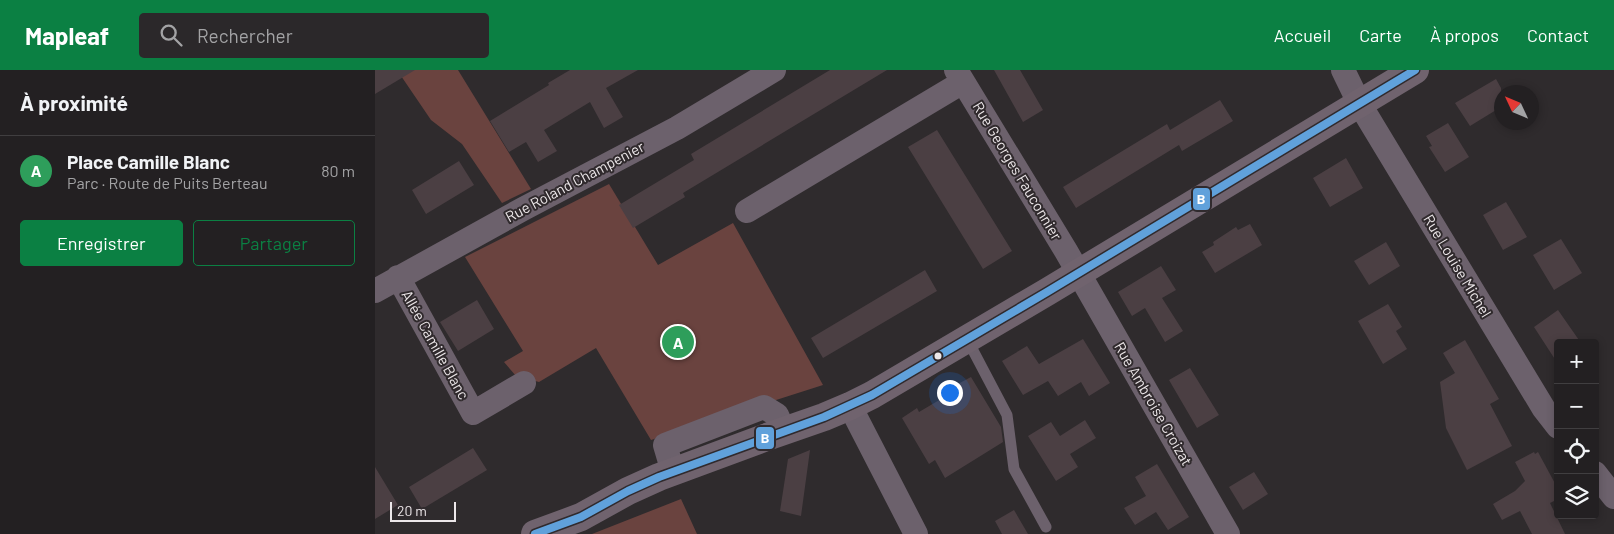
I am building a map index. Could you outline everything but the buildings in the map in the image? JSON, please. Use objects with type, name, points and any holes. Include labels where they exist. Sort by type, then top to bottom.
[{"type":"street","name":"Rue Roland Champenier","points":[[375,291],[523,209],[677,128],[774,70]]},
{"type":"street","name":"Rue Louise Michel","points":[[1343,70],[1359,103],[1544,410],[1554,422]]},
{"type":"street","points":[[535,534],[581,517],[628,491],[673,472],[851,406],[1078,273],[1415,70]]},
{"type":"street","points":[[747,212],[960,76]]},
{"type":"street","name":"Rue Georges Fauconnier","points":[[960,76],[1078,273]]},
{"type":"street","name":"Rue Ambroise Croizat","points":[[1078,273],[1228,534]]},
{"type":"street","name":"Allée Camille Blanc","points":[[398,277],[473,413],[524,383]]},
{"type":"street","points":[[851,406],[916,534]]},
{"type":"street","points":[[1596,474],[1614,496]]},
{"type":"lane","points":[[967,339],[1007,416],[1014,469],[1046,527]]},
{"type":"shaded area","points":[[397,70],[458,70],[531,189],[502,203],[462,144],[431,120]]},
{"type":"shaded area","points":[[609,184],[658,265],[733,223],[823,385],[651,440],[596,348],[539,382],[516,376],[504,362],[523,351],[465,257]]},
{"type":"shaded area","points":[[681,499],[697,534],[592,534]]},
{"type":"transit line","name":"B","points":[[535,534],[581,517],[628,491],[659,477],[824,417],[872,395],[1415,70]]},
{"type":"place","name":"Place Camille Blanc","points":[[678,342]]}]
